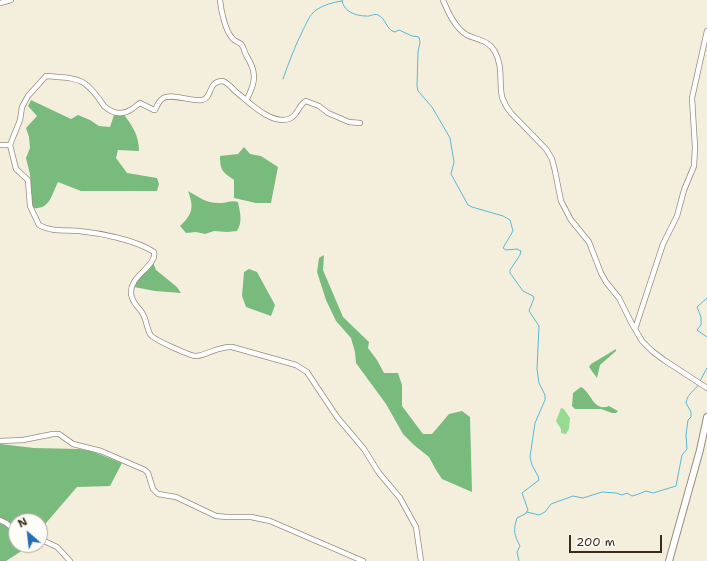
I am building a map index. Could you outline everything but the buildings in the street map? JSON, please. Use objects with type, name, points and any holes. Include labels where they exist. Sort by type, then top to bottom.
[{"type":"main road","points":[[669,561],[700,450],[707,417]]},
{"type":"street","points":[[0,3],[11,0]]},
{"type":"street","points":[[220,0],[224,22],[232,39],[242,45],[253,66],[254,75],[247,99]]},
{"type":"street","points":[[443,0],[459,28],[467,35],[486,42],[494,50],[500,66],[502,97],[506,107],[546,149],[552,159],[561,202],[571,220],[589,242],[601,273],[606,282],[619,298],[642,341],[652,351],[707,388]]},
{"type":"street","points":[[635,329],[663,244],[677,216],[684,190],[694,166],[695,147],[692,98],[707,31]]},
{"type":"street","points":[[360,123],[349,122],[328,113],[319,106],[306,101],[301,104],[295,115],[291,118],[274,118],[256,108],[226,82],[220,81],[213,85],[208,97],[205,99],[200,100],[167,97],[162,98],[156,110],[140,103],[126,113],[117,114],[104,106],[85,83],[69,78],[46,76],[28,96],[22,107],[20,120],[10,145],[16,168],[28,180],[29,205],[39,225],[49,229],[86,232],[124,239],[154,252],[152,260],[135,281],[130,292],[132,301],[144,316],[152,337],[161,343],[194,356],[225,347],[234,347],[296,365],[306,371],[338,419],[364,449],[378,471],[400,498],[416,527],[421,561]]},
{"type":"street","points":[[0,145],[10,145]]},
{"type":"street","points":[[0,441],[25,440],[59,434],[72,443],[101,451],[145,470],[158,494],[176,497],[216,516],[248,516],[263,519],[363,561]]},
{"type":"street","points":[[48,544],[56,547],[70,561]]},
{"type":"green space","points":[[31,100],[71,119],[78,115],[99,126],[110,127],[114,115],[125,116],[135,132],[139,151],[118,150],[116,158],[127,173],[157,178],[159,184],[157,191],[81,191],[58,182],[49,201],[43,207],[32,208],[30,174],[26,158],[30,148],[26,128],[37,116],[28,106]]},
{"type":"green space","points":[[244,147],[250,154],[261,156],[278,167],[271,203],[256,203],[234,198],[234,180],[223,171],[220,156],[238,154]]},
{"type":"green space","points":[[188,191],[203,200],[211,202],[238,202],[240,220],[237,231],[214,231],[205,234],[196,232],[186,233],[180,226],[188,218],[192,206]]},
{"type":"green space","points":[[324,255],[323,270],[343,317],[369,342],[368,348],[384,373],[398,373],[402,385],[402,406],[423,434],[432,434],[449,414],[462,411],[470,417],[472,492],[442,479],[429,457],[403,434],[386,404],[356,363],[351,338],[336,321],[326,300],[317,272],[319,258]]},
{"type":"green space","points":[[153,262],[156,270],[177,287],[181,293],[155,291],[134,287],[139,276]]},
{"type":"green space","points":[[249,269],[257,272],[275,305],[271,316],[246,307],[242,296],[244,272]]},
{"type":"green space","points":[[616,349],[616,351],[600,365],[597,378],[589,367],[591,364]]},
{"type":"green space","points":[[581,387],[599,406],[609,406],[618,411],[616,413],[612,413],[601,409],[575,409],[572,406],[573,393]]},
{"type":"green space","points":[[561,408],[564,409],[570,418],[569,429],[566,434],[561,433],[561,429],[556,421]]},
{"type":"green space","points":[[0,444],[34,448],[79,449],[91,451],[122,463],[110,486],[77,487],[48,521],[48,513],[8,513],[8,521],[0,518]]},
{"type":"green space","points":[[0,523],[8,526],[8,553],[18,553],[6,561],[0,561]]},
{"type":"waterway","points":[[342,0],[347,10],[354,14],[362,16],[378,15],[392,31],[395,32],[399,30],[412,36],[419,37],[418,91],[432,107],[450,138],[454,162],[451,174],[468,205],[503,216],[510,220],[513,231],[503,248],[506,250],[517,249],[521,251],[510,270],[510,273],[523,291],[534,298],[529,311],[539,326],[537,369],[539,383],[545,395],[545,400],[535,423],[530,457],[539,480],[522,493],[528,510],[525,514],[517,518],[515,526],[515,535],[520,546],[517,552],[519,561]]},
{"type":"waterway","points":[[283,79],[297,42],[308,19],[316,10],[332,3],[342,1]]},
{"type":"waterway","points":[[707,298],[697,307],[701,317],[701,325],[697,330],[707,337]]},
{"type":"waterway","points":[[700,381],[707,368]]},
{"type":"waterway","points":[[527,512],[539,515],[545,512],[551,504],[573,496],[583,498],[602,492],[622,495],[627,493],[632,496],[646,491],[653,493],[676,486],[682,455],[687,449],[686,435],[688,420],[691,417],[691,412],[686,403],[690,394],[699,384]]}]
